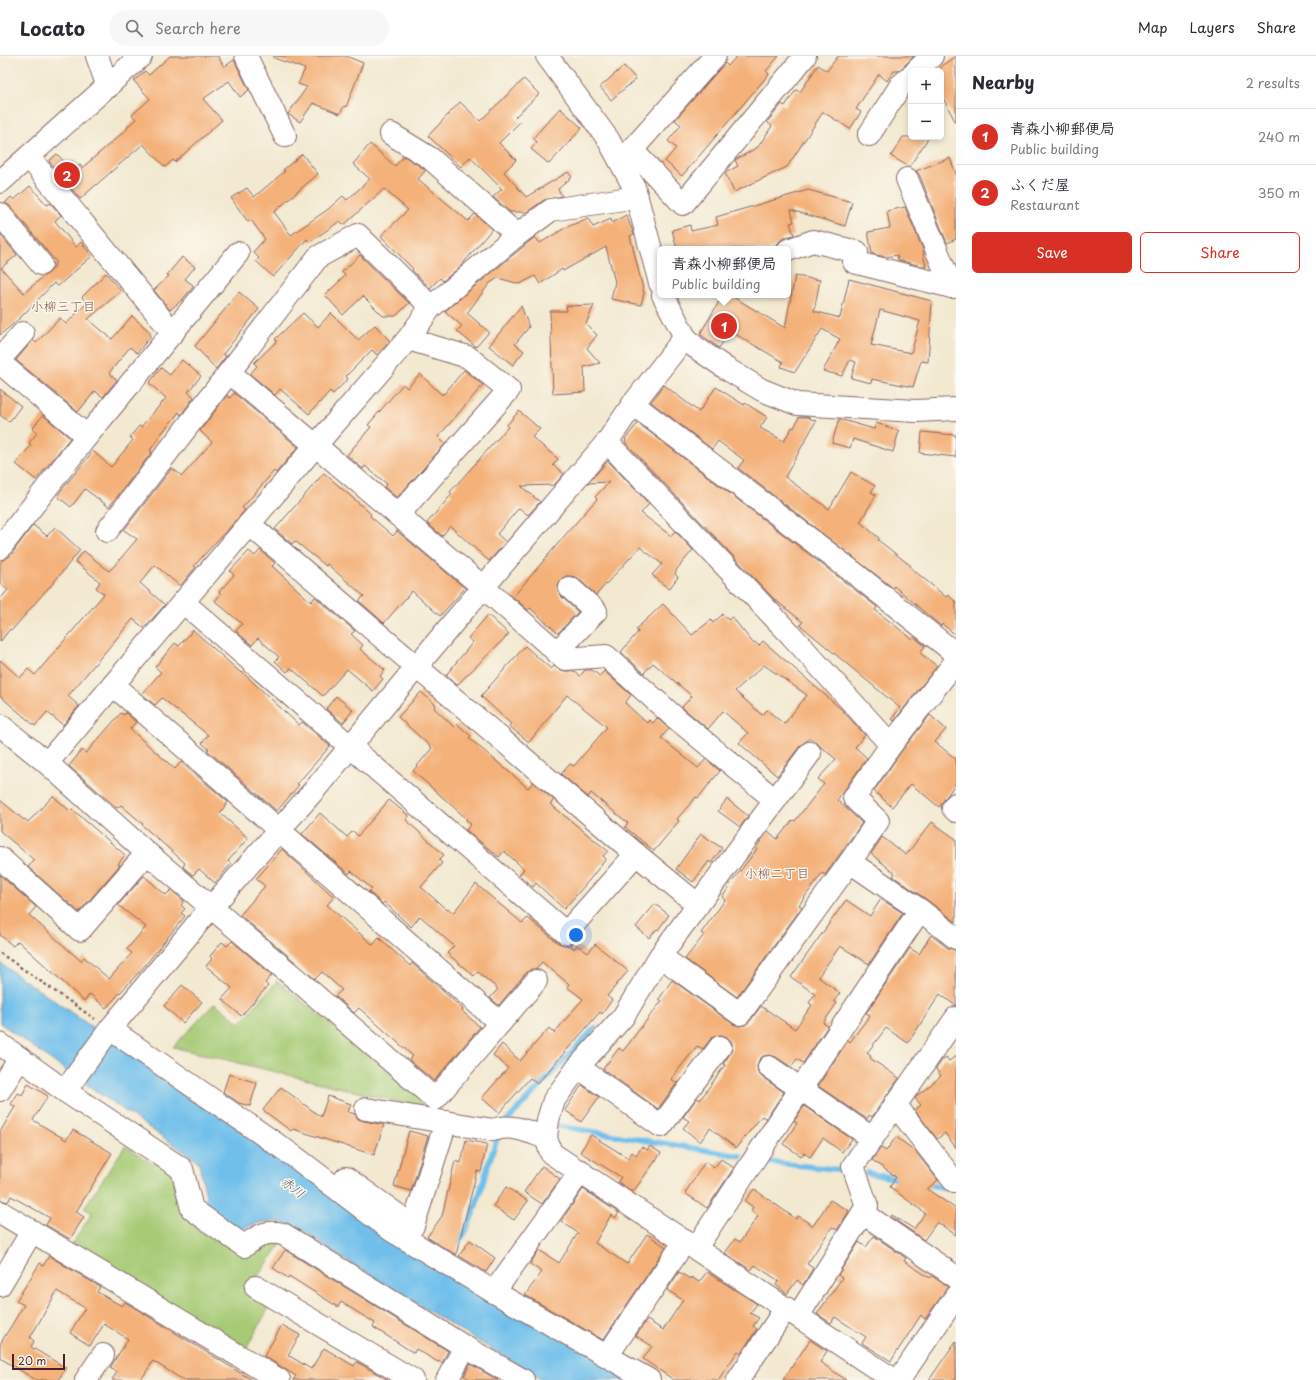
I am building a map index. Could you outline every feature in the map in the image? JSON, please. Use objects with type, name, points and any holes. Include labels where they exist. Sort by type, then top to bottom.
[{"type":"street","points":[[97,56],[108,87]]},
{"type":"street","points":[[0,182],[141,56]]},
{"type":"street","points":[[246,56],[285,136]]},
{"type":"street","points":[[626,156],[715,56]]},
{"type":"street","points":[[556,59],[608,139],[683,204],[805,56]]},
{"type":"street","points":[[919,68],[932,56]]},
{"type":"street","points":[[869,135],[901,85],[908,79]]},
{"type":"street","points":[[391,134],[430,158],[517,235]]},
{"type":"street","points":[[626,156],[657,268]]},
{"type":"street","points":[[29,157],[173,333]]},
{"type":"street","points":[[907,179],[954,286]]},
{"type":"street","points":[[47,763],[316,445],[408,339],[431,307],[517,235],[551,210],[637,197]]},
{"type":"street","points":[[0,214],[41,264]]},
{"type":"street","points":[[107,531],[230,373],[318,256],[358,235],[431,307]]},
{"type":"street","points":[[791,249],[813,241],[857,252],[854,262],[954,286]]},
{"type":"street","points":[[0,548],[87,436],[238,253]]},
{"type":"street","points":[[666,298],[686,337],[695,347],[727,370],[762,390],[797,404],[916,411],[956,409]]},
{"type":"street","points":[[0,359],[23,333]]},
{"type":"street","points":[[69,1086],[108,1031],[211,907],[316,788],[483,587],[607,442],[633,404],[686,337]]},
{"type":"street","points":[[398,515],[509,390],[468,357],[408,339]]},
{"type":"street","points":[[0,363],[87,436]]},
{"type":"street","points":[[230,373],[483,587],[565,659],[606,656],[672,715],[776,800]]},
{"type":"street","points":[[633,404],[853,572],[956,654]]},
{"type":"street","points":[[607,442],[791,635],[891,745]]},
{"type":"street","points":[[249,524],[636,854],[698,905]]},
{"type":"street","points":[[557,652],[596,611],[570,588]]},
{"type":"street","points":[[183,602],[566,932],[636,854]]},
{"type":"street","points":[[660,956],[740,1014],[878,821],[854,798],[891,745],[956,660]]},
{"type":"street","points":[[112,685],[500,1023]]},
{"type":"street","points":[[0,725],[47,763],[147,853],[435,1099],[536,981]]},
{"type":"street","points":[[810,753],[660,956],[623,1017],[578,1067],[554,1100],[548,1120],[546,1138],[551,1153],[581,1171],[892,1379],[956,1296]]},
{"type":"street","points":[[956,804],[953,808],[956,811]]},
{"type":"street","points":[[0,858],[80,930],[147,853]]},
{"type":"street","points":[[850,862],[920,910],[956,938]]},
{"type":"street","points":[[607,1356],[691,1245],[801,1089],[920,910]]},
{"type":"street","points":[[738,1380],[792,1312],[863,1214],[867,1206],[852,1166],[955,1021]]},
{"type":"street","points":[[108,1031],[295,1157],[391,1230],[494,1292],[649,1380]]},
{"type":"street","points":[[0,1044],[20,1058],[69,1086],[158,1153],[182,1169],[192,1208],[244,1246],[262,1234],[272,1232],[283,1234],[465,1347],[523,1380]]},
{"type":"street","points":[[578,1067],[661,1126],[720,1046]]},
{"type":"street","points":[[0,1090],[20,1058]]},
{"type":"street","points":[[769,1067],[872,1138]]},
{"type":"street","points":[[896,1104],[954,1181]]},
{"type":"street","points":[[366,1109],[446,1122],[502,1128],[546,1138]]},
{"type":"street","points":[[295,1157],[303,1146],[413,1226],[446,1122]]},
{"type":"street","points":[[494,1292],[581,1171]]},
{"type":"street","points":[[0,1212],[279,1380]]},
{"type":"street","points":[[863,1214],[956,1277]]},
{"type":"street","points":[[0,1285],[32,1231]]},
{"type":"street","points":[[256,1287],[413,1380]]},
{"type":"street","points":[[447,1380],[465,1347]]},
{"type":"street","points":[[86,1380],[103,1354]]},
{"type":"path","points":[[0,953],[108,1031]]},
{"type":"green space","points":[[277,981],[424,1099],[420,1107],[173,1047],[215,1003],[240,1023]]},
{"type":"green space","points":[[125,1146],[153,1164],[168,1147],[196,1201],[243,1234],[282,1243],[247,1291],[270,1306],[246,1349],[71,1246],[92,1213],[84,1208]]},
{"type":"water","name":"赤川","points":[[0,963],[218,1115],[632,1380],[542,1380],[331,1251],[309,1234],[292,1225],[274,1221],[240,1229],[208,1207],[199,1162],[0,1023]]},
{"type":"building","points":[[170,56],[218,56],[224,67],[234,60],[249,90],[240,97],[229,81],[203,99],[222,120],[175,162],[173,160],[165,167],[143,144],[80,199],[49,161],[57,154],[67,165],[72,161],[78,167],[80,165],[82,168],[128,128],[127,127],[136,119],[132,115],[150,99],[134,81],[145,71],[149,75]]},
{"type":"building","points":[[274,56],[346,56],[363,63],[346,107],[344,106],[340,114],[313,103],[300,122],[288,114],[307,87],[298,84],[305,69],[274,58]]},
{"type":"building","points":[[737,56],[779,56],[766,71],[769,74],[682,176],[665,161],[676,148],[668,141],[681,125],[675,120],[725,63],[728,66]]},
{"type":"building","points":[[838,56],[914,56],[898,71],[894,71],[887,81],[879,74],[856,109],[861,112],[850,129],[823,112],[787,167],[734,192],[725,173],[738,166],[735,160],[758,147],[772,126],[767,122],[782,104],[785,106],[796,90],[800,92],[818,65],[827,71]]},
{"type":"building","points":[[956,56],[956,123],[944,100],[944,68],[941,68],[941,66]]},
{"type":"building","points":[[624,66],[636,79],[611,100],[600,87]]},
{"type":"building","points":[[524,79],[539,94],[515,117],[520,122],[499,143],[516,160],[504,172],[526,197],[568,172],[572,177],[558,189],[562,196],[544,200],[527,212],[510,212],[493,197],[502,189],[470,157],[461,167],[428,136],[460,102],[480,121]]},
{"type":"building","points":[[560,108],[582,128],[549,164],[531,149],[537,142],[533,138]]},
{"type":"building","points":[[903,137],[908,137],[908,140],[927,140],[909,167],[891,156]]},
{"type":"building","points":[[370,144],[395,166],[404,156],[423,168],[425,171],[418,179],[468,221],[475,214],[492,229],[460,267],[443,281],[440,278],[430,288],[381,236],[408,210],[384,189],[344,225],[340,221],[310,242],[307,239],[273,277],[256,261],[259,258],[253,252],[265,239],[251,220],[248,222],[231,198],[247,188],[254,197],[285,171],[283,170],[302,154],[318,174],[274,212],[291,235],[327,210],[343,196],[347,200],[370,179],[353,164]]},
{"type":"building","points":[[950,158],[956,174],[956,239],[947,243],[919,174],[916,171]]},
{"type":"building","points":[[30,186],[47,205],[50,203],[61,215],[55,221],[76,247],[81,242],[92,256],[58,286],[54,283],[20,318],[0,335],[0,234],[17,255],[1,268],[24,293],[49,273],[55,266],[54,265],[56,262],[10,206],[5,203],[11,197],[14,200]]},
{"type":"building","points":[[808,190],[852,202],[845,226],[791,210],[794,222],[790,223],[794,235],[783,238],[776,246],[676,246],[672,230],[690,225],[691,231],[718,225],[716,217]]},
{"type":"building","points":[[905,207],[924,252],[926,267],[898,260],[897,255],[886,257],[872,254],[868,232],[890,228],[887,211]]},
{"type":"building","points":[[626,215],[634,234],[630,236],[644,293],[641,305],[611,299],[615,282],[606,247],[563,271],[562,269],[540,284],[535,276],[520,284],[498,278],[490,283],[467,313],[489,332],[476,347],[457,331],[462,326],[445,311],[535,237],[540,243],[565,228],[588,218],[593,227],[611,219],[612,223]]},
{"type":"building","points":[[360,255],[409,303],[396,316],[383,316],[363,296],[343,315],[325,295],[345,276],[342,272]]},
{"type":"building","points":[[182,257],[195,267],[185,279],[194,286],[182,300],[170,310],[154,290],[169,276],[167,275]]},
{"type":"building","points":[[106,273],[121,291],[88,319],[112,339],[132,316],[150,332],[150,337],[137,353],[130,347],[109,373],[117,380],[103,397],[95,391],[78,412],[16,360],[33,340],[36,343],[60,318],[66,324],[87,303],[82,297]]},
{"type":"building","points":[[795,276],[820,280],[814,311],[840,318],[849,279],[932,301],[928,362],[921,361],[913,387],[872,379],[871,383],[851,378],[856,362],[850,360],[842,376],[823,371],[840,339],[822,329],[795,372],[781,367],[783,362],[730,331],[719,348],[700,334],[721,298],[735,298],[785,328]],"holes":[[[880,310],[920,321],[911,353],[871,345]]]},
{"type":"building","points":[[239,292],[259,309],[223,354],[226,356],[216,369],[195,346]]},
{"type":"building","points":[[594,305],[586,324],[597,335],[587,348],[600,363],[584,367],[585,392],[553,394],[550,311],[567,311],[566,306]]},
{"type":"building","points":[[521,306],[529,327],[515,344],[524,351],[513,365],[489,346]]},
{"type":"building","points":[[303,313],[318,327],[331,313],[358,340],[375,325],[390,341],[377,355],[372,350],[346,376],[348,379],[333,394],[330,391],[309,414],[280,389],[275,395],[250,374],[257,366],[254,363],[277,341],[275,339]]},
{"type":"building","points":[[182,360],[201,376],[188,392],[194,397],[181,415],[179,412],[157,439],[158,440],[150,450],[152,452],[109,507],[85,489],[71,507],[57,496],[93,451],[111,467],[133,440],[130,437],[139,426],[141,427],[166,398],[149,383],[161,368],[170,375]]},
{"type":"building","points":[[464,370],[483,385],[438,437],[445,444],[397,498],[384,487],[387,484],[365,466],[363,469],[347,455],[371,427],[368,425],[403,384],[407,388],[420,374],[442,395]]},
{"type":"building","points":[[664,385],[699,412],[716,387],[744,405],[745,403],[767,417],[760,428],[784,441],[792,427],[794,428],[799,417],[807,417],[816,421],[785,477],[829,509],[851,472],[875,486],[871,492],[876,495],[860,522],[879,538],[878,540],[911,566],[910,567],[946,597],[948,595],[956,602],[956,635],[942,624],[941,626],[894,586],[893,588],[738,468],[744,460],[718,441],[712,449],[651,402]]},
{"type":"building","points":[[0,389],[21,406],[9,422],[0,415]]},
{"type":"building","points":[[234,393],[298,447],[276,473],[274,471],[242,508],[245,510],[194,566],[196,567],[180,586],[155,565],[140,583],[165,605],[144,628],[133,619],[68,696],[79,706],[63,725],[47,712],[35,726],[0,696],[0,660],[20,678],[28,669],[35,675],[104,594],[96,588],[100,582],[75,561],[84,551],[109,571],[115,565],[137,539],[124,530],[172,468],[182,476],[212,442],[200,431],[227,395],[230,398]]},
{"type":"building","points":[[519,411],[540,429],[532,437],[558,459],[553,465],[564,474],[554,485],[521,486],[540,502],[528,515],[519,508],[497,534],[506,542],[489,561],[450,526],[442,536],[427,523],[452,494],[450,492],[508,427],[507,425]]},
{"type":"building","points":[[43,415],[70,438],[36,480],[16,464],[31,445],[29,443],[37,433],[32,429]]},
{"type":"building","points":[[839,419],[874,429],[876,423],[899,431],[893,452],[853,439],[850,448],[832,443]]},
{"type":"building","points":[[638,423],[877,607],[875,610],[912,639],[914,637],[925,646],[920,653],[937,666],[894,721],[892,719],[900,708],[800,625],[803,622],[774,599],[625,442],[625,439]]},
{"type":"building","points":[[922,432],[956,435],[956,457],[920,453]]},
{"type":"building","points":[[608,461],[649,504],[641,513],[671,536],[675,531],[693,550],[677,569],[675,574],[678,577],[669,589],[652,575],[662,564],[640,547],[596,595],[578,578],[566,576],[561,579],[558,585],[558,592],[578,612],[558,633],[530,608],[528,610],[513,597],[597,499],[595,497],[609,482],[588,483]]},
{"type":"building","points":[[324,473],[371,514],[370,516],[393,536],[397,531],[465,588],[440,616],[412,591],[384,623],[359,601],[364,596],[327,564],[326,566],[295,541],[292,544],[275,529]]},
{"type":"building","points":[[33,525],[47,536],[55,527],[80,550],[50,587],[12,630],[10,629],[0,642],[0,599],[8,590],[0,583],[0,563],[10,556]]},
{"type":"building","points":[[260,550],[275,563],[272,566],[311,602],[315,597],[355,631],[351,634],[363,645],[360,649],[385,670],[380,676],[383,679],[373,691],[347,669],[323,696],[291,668],[287,672],[275,661],[279,657],[258,638],[252,645],[236,631],[242,624],[215,601],[221,594],[219,592],[234,575],[230,571],[249,551],[255,556]]},
{"type":"building","points":[[663,604],[692,635],[711,620],[713,623],[723,614],[728,620],[732,617],[753,643],[755,642],[759,646],[763,641],[841,709],[865,735],[855,747],[867,758],[837,800],[862,823],[825,875],[822,873],[799,905],[802,907],[737,997],[685,959],[704,935],[701,933],[725,900],[722,897],[729,888],[728,887],[757,849],[756,848],[768,831],[777,839],[793,820],[795,821],[824,784],[818,779],[836,759],[810,738],[800,746],[777,776],[739,743],[748,733],[723,711],[708,729],[682,707],[692,696],[653,663],[644,673],[621,652],[638,632],[636,629]],"holes":[[[764,665],[807,695],[784,724],[767,710],[762,715],[735,691]]]},
{"type":"building","points":[[488,615],[509,634],[457,685],[446,675],[473,642],[468,638]]},
{"type":"building","points":[[193,630],[241,673],[242,672],[299,725],[302,722],[330,746],[297,784],[299,785],[277,811],[207,750],[209,749],[202,743],[208,735],[162,698],[155,705],[142,694],[161,672],[155,667],[175,643],[179,646]]},
{"type":"building","points":[[525,646],[551,669],[554,666],[561,671],[574,671],[580,676],[585,670],[592,670],[600,676],[604,671],[631,695],[625,703],[647,723],[649,720],[653,723],[657,718],[669,729],[661,738],[698,768],[706,759],[720,771],[698,798],[696,797],[677,819],[679,821],[654,851],[625,827],[628,823],[591,793],[588,797],[561,774],[570,764],[574,766],[607,727],[567,695],[529,742],[509,726],[511,724],[481,696]]},
{"type":"building","points":[[421,692],[436,705],[434,708],[454,727],[457,724],[471,736],[469,738],[528,788],[533,782],[554,800],[550,804],[608,851],[603,856],[606,859],[564,909],[536,883],[533,887],[519,875],[524,869],[504,851],[499,857],[466,830],[471,824],[466,820],[467,819],[413,771],[432,748],[398,717]]},
{"type":"building","points":[[336,696],[353,710],[343,723],[326,709]]},
{"type":"building","points":[[121,713],[123,715],[126,713],[136,722],[130,729],[175,769],[181,762],[228,802],[220,813],[248,838],[228,861],[231,864],[215,883],[199,869],[193,875],[183,867],[185,863],[142,825],[143,824],[121,805],[117,808],[69,766],[82,750],[86,753]]},
{"type":"building","points":[[930,715],[946,729],[935,742],[956,759],[956,783],[939,807],[911,784],[892,807],[874,791],[901,752]]},
{"type":"building","points":[[53,796],[70,811],[72,809],[125,855],[118,864],[120,865],[79,912],[28,867],[34,860],[0,831],[0,800],[28,822]]},
{"type":"building","points":[[727,799],[748,816],[740,827],[718,811]]},
{"type":"building","points":[[389,800],[409,816],[406,820],[444,855],[439,860],[442,863],[421,887],[447,910],[449,909],[453,913],[476,884],[522,923],[528,918],[558,943],[570,945],[574,949],[577,945],[588,953],[595,944],[628,971],[607,996],[612,1000],[602,1014],[600,1012],[537,1084],[530,1078],[499,1113],[482,1098],[508,1068],[493,1055],[502,1044],[520,1061],[549,1028],[554,1033],[583,999],[567,987],[569,984],[542,962],[536,969],[531,969],[526,973],[499,1005],[490,998],[498,989],[478,972],[474,976],[447,953],[454,946],[420,916],[411,927],[384,902],[382,904],[369,892],[372,889],[351,871],[349,874],[302,834],[320,813],[347,837],[353,831],[358,836]]},
{"type":"building","points":[[932,822],[956,839],[956,922],[893,876],[895,873],[871,854],[882,837],[906,855]]},
{"type":"building","points":[[701,834],[722,848],[711,863],[709,861],[693,882],[676,869]]},
{"type":"building","points":[[282,849],[334,897],[327,905],[373,945],[379,938],[410,966],[412,963],[463,1009],[462,1011],[480,1027],[434,1081],[409,1060],[413,1056],[359,1008],[354,1013],[335,996],[342,990],[322,972],[315,979],[240,915],[265,886],[256,879]]},
{"type":"building","points":[[0,875],[36,907],[29,915],[81,961],[84,957],[109,979],[132,953],[127,949],[146,927],[118,905],[144,876],[166,895],[171,890],[184,901],[181,905],[185,909],[181,913],[185,916],[142,969],[106,1008],[90,994],[84,1001],[18,941],[13,946],[0,935]]},
{"type":"building","points":[[881,899],[903,913],[869,964],[840,946],[818,977],[840,993],[834,1001],[837,1003],[823,1023],[828,1026],[803,1063],[797,1059],[791,1067],[776,1057],[770,1055],[763,1056],[759,1060],[757,1066],[758,1073],[784,1092],[766,1119],[762,1116],[736,1148],[710,1128],[700,1142],[683,1128],[689,1121],[683,1117],[697,1098],[700,1100],[725,1065],[723,1064],[732,1049],[732,1042],[727,1037],[721,1035],[715,1036],[703,1049],[697,1046],[671,1079],[677,1083],[658,1109],[603,1069],[619,1048],[623,1051],[662,1001],[659,999],[672,980],[733,1024],[739,1026],[745,1025],[750,1021],[761,1006],[795,1029],[812,1005],[809,1003],[815,994],[791,977],[846,900],[870,916]]},
{"type":"building","points":[[655,904],[669,915],[658,930],[657,929],[649,938],[636,927]]},
{"type":"building","points":[[931,935],[948,948],[956,950],[956,1006],[940,994],[908,1043],[886,1028],[867,1053],[871,1056],[870,1058],[899,1078],[872,1117],[869,1115],[867,1119],[818,1086],[848,1040],[850,1042],[870,1015],[866,1013],[910,948],[919,954]]},
{"type":"building","points":[[232,941],[272,975],[265,983],[268,986],[241,1016],[222,999],[232,988],[206,966],[212,959],[210,956],[222,942],[227,946]]},
{"type":"building","points":[[182,985],[202,1002],[183,1023],[164,1006]]},
{"type":"building","points":[[956,1056],[956,1148],[945,1133],[937,1139],[915,1110],[921,1105],[915,1098],[941,1076],[936,1069],[942,1060],[946,1057],[949,1061]]},
{"type":"building","points":[[229,1074],[257,1083],[250,1106],[239,1103],[223,1092]]},
{"type":"building","points":[[28,1084],[48,1096],[33,1120],[66,1140],[73,1130],[112,1153],[76,1212],[84,1217],[70,1239],[46,1225],[50,1218],[11,1196],[8,1202],[0,1200],[0,1132],[15,1107],[11,1104],[18,1093],[22,1095]]},
{"type":"building","points":[[582,1085],[599,1097],[581,1122],[565,1110]]},
{"type":"building","points":[[281,1087],[321,1117],[328,1096],[351,1104],[348,1112],[355,1114],[358,1119],[384,1125],[374,1155],[293,1129],[291,1131],[263,1110]]},
{"type":"building","points":[[804,1106],[852,1139],[842,1152],[823,1138],[810,1157],[804,1153],[801,1156],[783,1144],[797,1123],[794,1121]]},
{"type":"building","points":[[409,1131],[428,1136],[411,1191],[394,1186]]},
{"type":"building","points":[[591,1135],[628,1158],[632,1152],[636,1155],[642,1147],[647,1150],[650,1146],[661,1153],[633,1192],[618,1182],[621,1177],[580,1152]]},
{"type":"building","points":[[896,1137],[914,1150],[938,1180],[927,1189],[956,1209],[956,1235],[937,1222],[924,1240],[891,1217],[892,1215],[914,1229],[925,1213],[890,1187],[896,1177],[872,1160],[881,1148],[886,1151]]},
{"type":"building","points":[[466,1140],[487,1144],[481,1172],[477,1171],[456,1255],[427,1237],[442,1216],[455,1161],[461,1163]]},
{"type":"building","points":[[721,1159],[734,1168],[707,1208],[685,1193],[705,1162],[714,1168]]},
{"type":"building","points":[[542,1166],[560,1179],[542,1204],[524,1192]]},
{"type":"building","points":[[506,1187],[528,1201],[514,1220],[493,1206]]},
{"type":"building","points":[[583,1189],[619,1213],[615,1218],[611,1215],[595,1243],[627,1264],[647,1234],[666,1247],[603,1340],[525,1295],[542,1272],[530,1264],[539,1250],[559,1263],[578,1233],[561,1221]]},
{"type":"building","points":[[754,1189],[796,1219],[798,1216],[813,1226],[830,1200],[849,1211],[837,1230],[832,1227],[807,1264],[813,1268],[803,1285],[797,1280],[787,1294],[776,1285],[779,1281],[755,1265],[751,1270],[725,1253],[735,1239],[740,1242],[758,1216],[751,1211],[753,1207],[745,1201]]},
{"type":"building","points":[[874,1236],[906,1258],[904,1261],[930,1278],[932,1276],[948,1287],[925,1319],[921,1315],[891,1361],[862,1343],[866,1337],[835,1317],[831,1323],[817,1314],[842,1278],[838,1275],[859,1242],[866,1247]]},
{"type":"building","points":[[470,1240],[495,1258],[486,1272],[459,1256]]},
{"type":"building","points":[[285,1250],[448,1351],[442,1363],[416,1349],[414,1353],[373,1327],[375,1323],[341,1302],[338,1307],[289,1276],[288,1278],[273,1268]]},
{"type":"building","points":[[49,1256],[100,1287],[97,1292],[122,1306],[125,1302],[252,1380],[183,1380],[153,1361],[141,1380],[112,1380],[117,1372],[110,1368],[128,1339],[104,1324],[90,1346],[70,1333],[85,1308],[57,1291],[30,1338],[34,1341],[31,1347],[66,1368],[58,1380],[36,1380],[0,1358],[0,1344],[24,1305],[16,1301],[40,1263],[43,1266]]},
{"type":"building","points":[[679,1272],[690,1279],[691,1277],[699,1282],[707,1272],[757,1304],[750,1313],[759,1318],[753,1326],[757,1329],[741,1353],[738,1351],[718,1380],[674,1380],[643,1359],[652,1346],[636,1336],[647,1320],[663,1330],[683,1300],[667,1290]]},
{"type":"building","points":[[282,1325],[300,1335],[288,1355],[311,1369],[324,1348],[354,1366],[357,1362],[388,1380],[293,1380],[296,1376],[264,1356]]},
{"type":"building","points":[[810,1340],[827,1351],[820,1362],[846,1380],[783,1380]]},
{"type":"building","points":[[956,1341],[956,1380],[929,1380]]},
{"type":"building","points":[[470,1364],[498,1380],[472,1380],[464,1376]]},
{"type":"waterway","points":[[506,1122],[595,1028]]},
{"type":"waterway","points":[[558,1126],[741,1156]]},
{"type":"waterway","points":[[445,1256],[465,1233],[500,1133]]},
{"type":"waterway","points":[[767,1162],[843,1170]]},
{"type":"waterway","points":[[867,1173],[903,1180]]},
{"type":"waterway","points":[[925,1184],[952,1189]]},
{"type":"place","name":"ふくだ屋","points":[[67,175]]},
{"type":"place","name":"青森小柳郵便局","points":[[724,326]]},
{"type":"district","name":"小柳三丁目","points":[[63,306]]},
{"type":"district","name":"小柳二丁目","points":[[777,873]]}]
